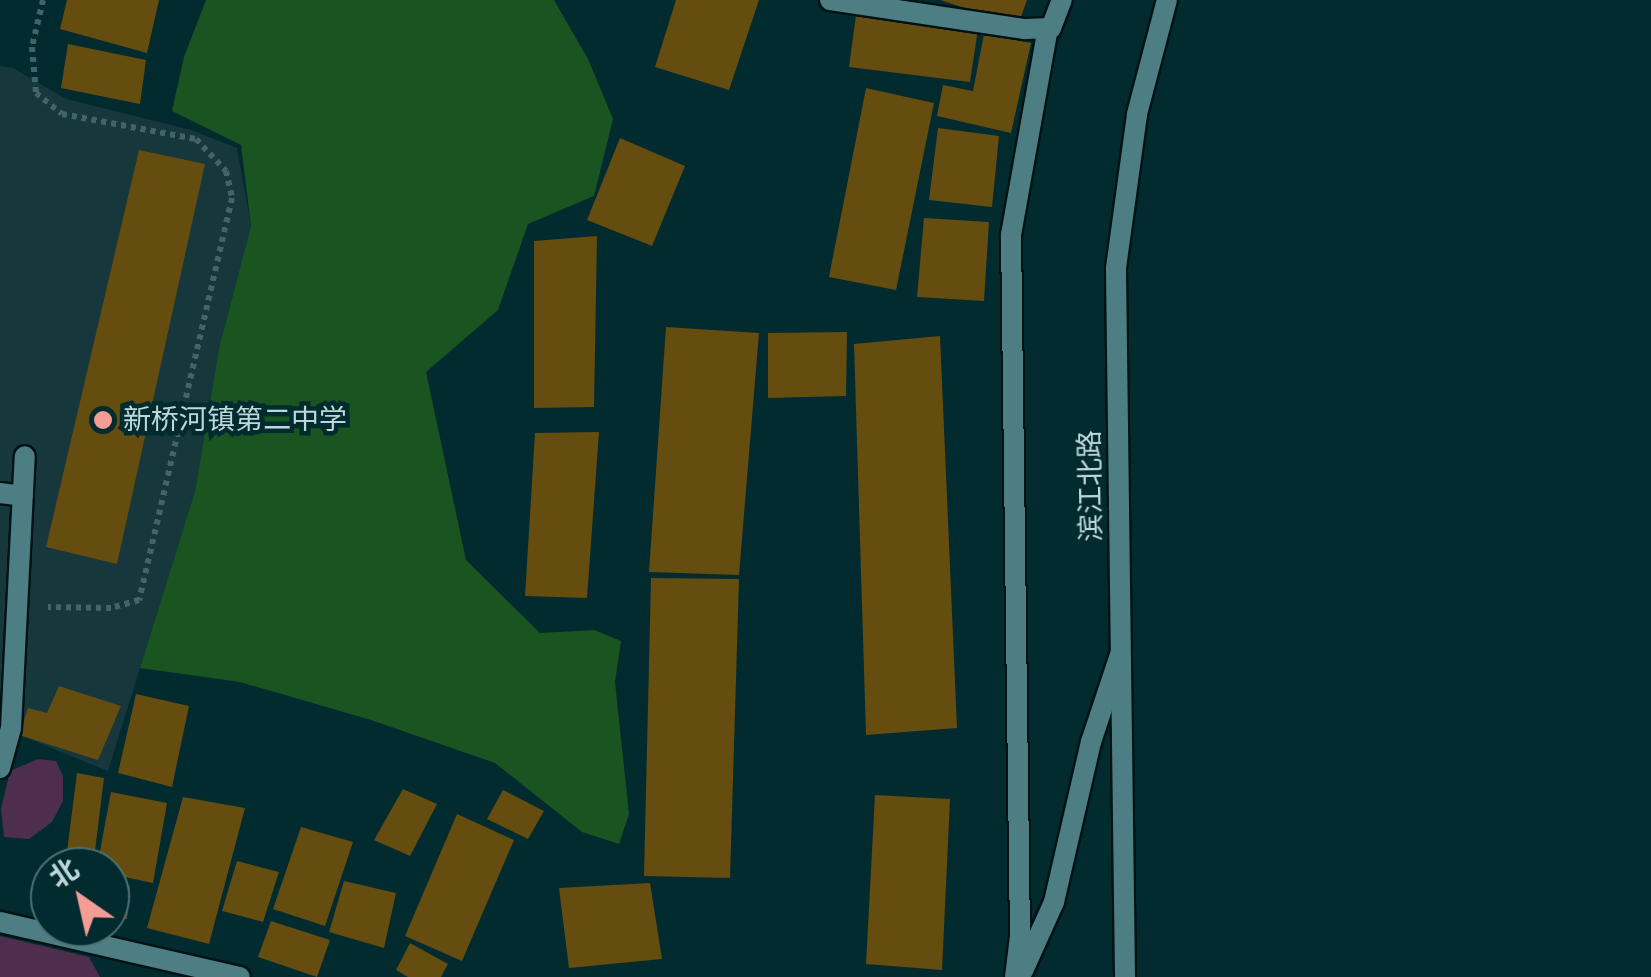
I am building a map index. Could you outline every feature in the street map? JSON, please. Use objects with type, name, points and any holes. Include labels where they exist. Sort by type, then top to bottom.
[{"type":"street","points":[[830,0],[1025,29],[1048,28]]},
{"type":"street","points":[[1018,977],[1011,235],[1048,28],[1062,0]]},
{"type":"street","name":"滨江北路","points":[[1126,977],[1116,268],[1136,114],[1167,0]]},
{"type":"street","points":[[0,768],[11,728],[26,456]]},
{"type":"street","points":[[0,493],[23,496]]},
{"type":"street","points":[[1018,977],[1054,902],[1091,742],[1121,654]]},
{"type":"street","points":[[0,922],[240,977]]},
{"type":"path","points":[[17,606],[112,608],[139,600],[232,198],[226,171],[196,140],[62,114],[36,93],[32,47],[43,0]]},
{"type":"shaded area","points":[[206,0],[554,0],[588,59],[613,119],[594,196],[528,224],[498,310],[426,372],[466,560],[540,633],[594,630],[621,641],[615,682],[629,814],[619,844],[582,832],[495,763],[371,720],[240,682],[140,668],[195,491],[219,348],[251,226],[241,145],[172,111],[184,57]]},
{"type":"shaded area","name":"新桥河镇第二中学","points":[[0,66],[13,68],[66,99],[191,130],[237,148],[251,226],[219,348],[195,491],[108,771],[0,727]]},
{"type":"shaded area","points":[[38,759],[56,761],[63,776],[63,801],[52,822],[29,839],[4,837],[1,809],[10,771]]},
{"type":"shaded area","points":[[0,936],[30,943],[30,947],[89,957],[100,977],[0,977]]},
{"type":"building","points":[[67,0],[159,0],[147,53],[60,29]]},
{"type":"building","points":[[676,0],[759,0],[729,90],[655,67]]},
{"type":"building","points":[[940,0],[1027,0],[1018,25]]},
{"type":"building","points":[[856,15],[978,29],[970,82],[849,67]]},
{"type":"building","points":[[984,34],[1031,43],[1011,133],[937,116],[943,85],[973,91]]},
{"type":"building","points":[[68,44],[146,60],[140,104],[61,88]]},
{"type":"building","points":[[866,88],[934,103],[896,290],[829,277]]},
{"type":"building","points":[[938,128],[999,136],[992,207],[929,200]]},
{"type":"building","points":[[620,138],[685,166],[652,246],[587,220]]},
{"type":"building","points":[[139,150],[205,164],[117,564],[46,547]]},
{"type":"building","points":[[924,218],[989,222],[984,301],[917,297]]},
{"type":"building","points":[[597,236],[594,407],[534,408],[534,241]]},
{"type":"building","points":[[666,327],[759,333],[739,575],[649,572]]},
{"type":"building","points":[[847,332],[846,396],[768,398],[768,333]]},
{"type":"building","points":[[940,336],[957,728],[866,735],[854,344]]},
{"type":"building","points":[[599,432],[587,598],[525,596],[535,433]]},
{"type":"building","points":[[651,578],[739,579],[730,878],[644,876]]},
{"type":"building","points":[[59,686],[121,706],[98,760],[19,735],[28,708],[47,713]]},
{"type":"building","points":[[136,694],[189,706],[172,787],[118,773]]},
{"type":"building","points":[[77,773],[104,778],[95,847],[68,847]]},
{"type":"building","points":[[403,789],[437,804],[410,856],[374,840]]},
{"type":"building","points":[[503,790],[544,811],[528,839],[487,819]]},
{"type":"building","points":[[111,792],[167,803],[153,883],[130,878],[130,847],[101,847]]},
{"type":"building","points":[[875,795],[950,799],[942,970],[866,964]]},
{"type":"building","points":[[183,797],[245,808],[209,944],[147,928]]},
{"type":"building","points":[[457,814],[514,840],[462,961],[405,936]]},
{"type":"building","points":[[301,827],[353,842],[325,926],[273,909]]},
{"type":"building","points":[[237,861],[279,872],[263,922],[222,911]]},
{"type":"building","points":[[344,881],[396,893],[384,948],[329,932]]},
{"type":"building","points":[[650,883],[662,959],[569,968],[559,888]]},
{"type":"building","points":[[271,921],[330,940],[317,977],[258,957]]},
{"type":"building","points":[[410,943],[448,964],[441,977],[408,977],[396,970]]},
{"type":"place","name":"新桥河镇第二中学","points":[[103,420]]}]
